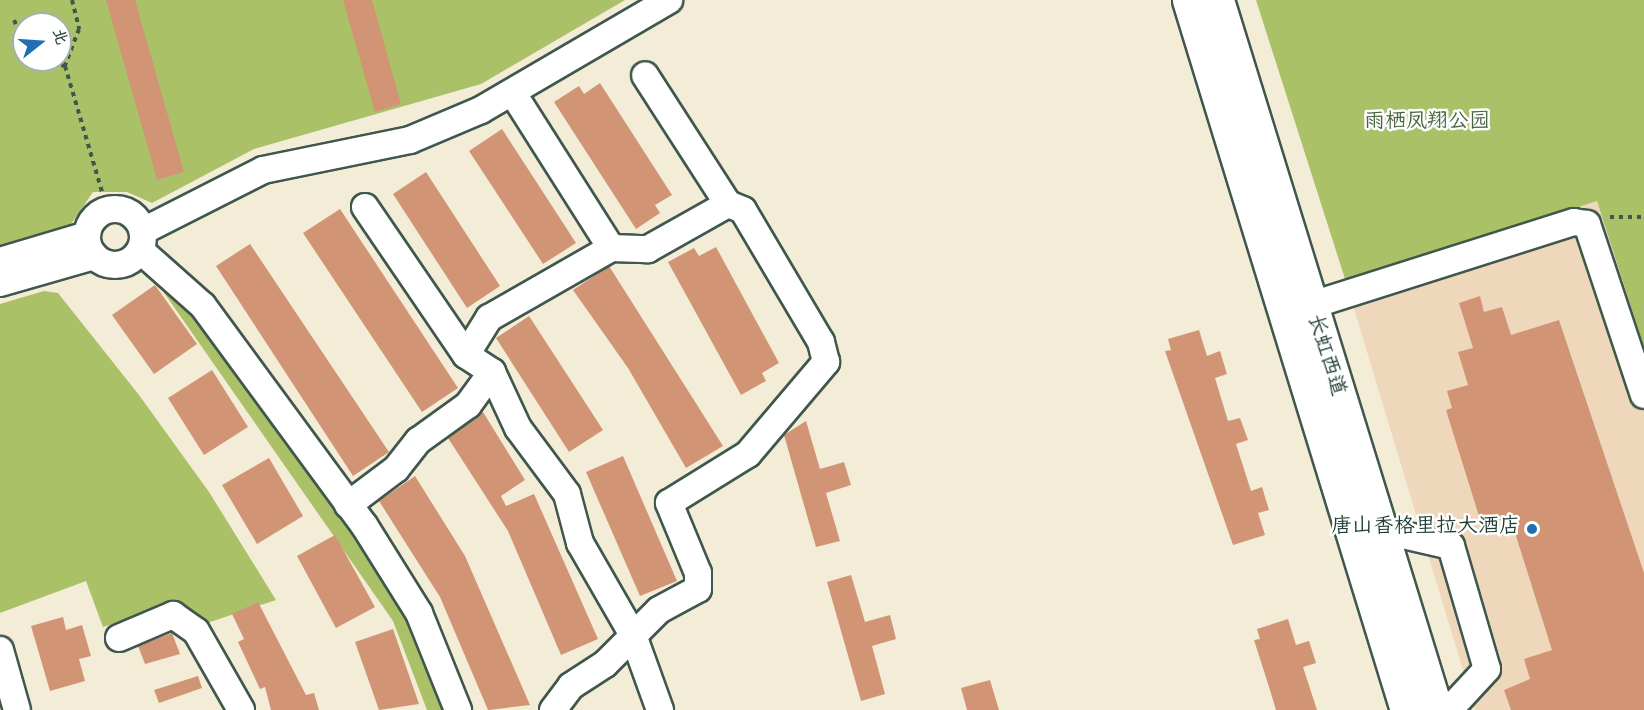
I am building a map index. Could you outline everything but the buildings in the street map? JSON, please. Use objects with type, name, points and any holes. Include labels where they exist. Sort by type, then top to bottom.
[{"type":"main road","name":"长虹西道","points":[[1189,0],[1407,710]]},
{"type":"main road","name":"长虹西道","points":[[1217,0],[1377,529],[1436,710]]},
{"type":"lane","points":[[0,261],[90,245],[118,265],[141,240],[263,170],[410,140],[514,95],[669,0]]},
{"type":"lane","points":[[553,710],[571,686],[604,663],[658,610],[698,589],[698,573],[669,503],[748,454],[826,362],[821,342],[743,210],[728,204],[645,75]]},
{"type":"lane","points":[[514,95],[611,248]]},
{"type":"lane","points":[[466,354],[489,318],[611,248],[648,249],[728,204]]},
{"type":"lane","points":[[365,207],[466,354],[492,372],[518,428],[567,494],[580,543],[633,634],[660,710]]},
{"type":"lane","points":[[90,245],[93,219],[107,209],[133,215],[141,240],[203,306],[348,505],[419,613],[458,710]]},
{"type":"lane","points":[[1309,306],[1574,222],[1587,224],[1644,395]]},
{"type":"lane","points":[[0,283],[90,245]]},
{"type":"lane","points":[[348,505],[396,469],[418,441],[468,405],[492,372]]},
{"type":"lane","points":[[1377,529],[1450,546],[1487,669],[1449,710]]},
{"type":"lane","points":[[119,638],[173,615],[196,631],[241,710]]},
{"type":"lane","points":[[0,650],[17,710]]},
{"type":"path","points":[[72,0],[79,29],[72,48]]},
{"type":"path","points":[[67,72],[107,209]]},
{"type":"path","points":[[1610,217],[1644,217]]},
{"type":"shaded area","name":"唐山香格里拉大酒店","points":[[1597,201],[1644,347],[1644,710],[1475,710],[1346,282]]},
{"type":"green space","points":[[0,0],[625,0],[481,84],[254,149],[152,203],[127,192],[93,192],[69,227],[0,248]]},
{"type":"green space","name":"雨栖凤翔公园","points":[[1256,0],[1644,0],[1644,347],[1597,201],[1346,282]]},
{"type":"green space","points":[[160,287],[197,314],[401,602],[449,710],[427,710],[393,621]]},
{"type":"green space","points":[[44,291],[58,293],[139,395],[209,492],[276,600],[204,624],[169,605],[103,627],[86,581],[0,613],[0,304]]},
{"type":"place","name":"唐山香格里拉大酒店","points":[[1532,529]]}]
